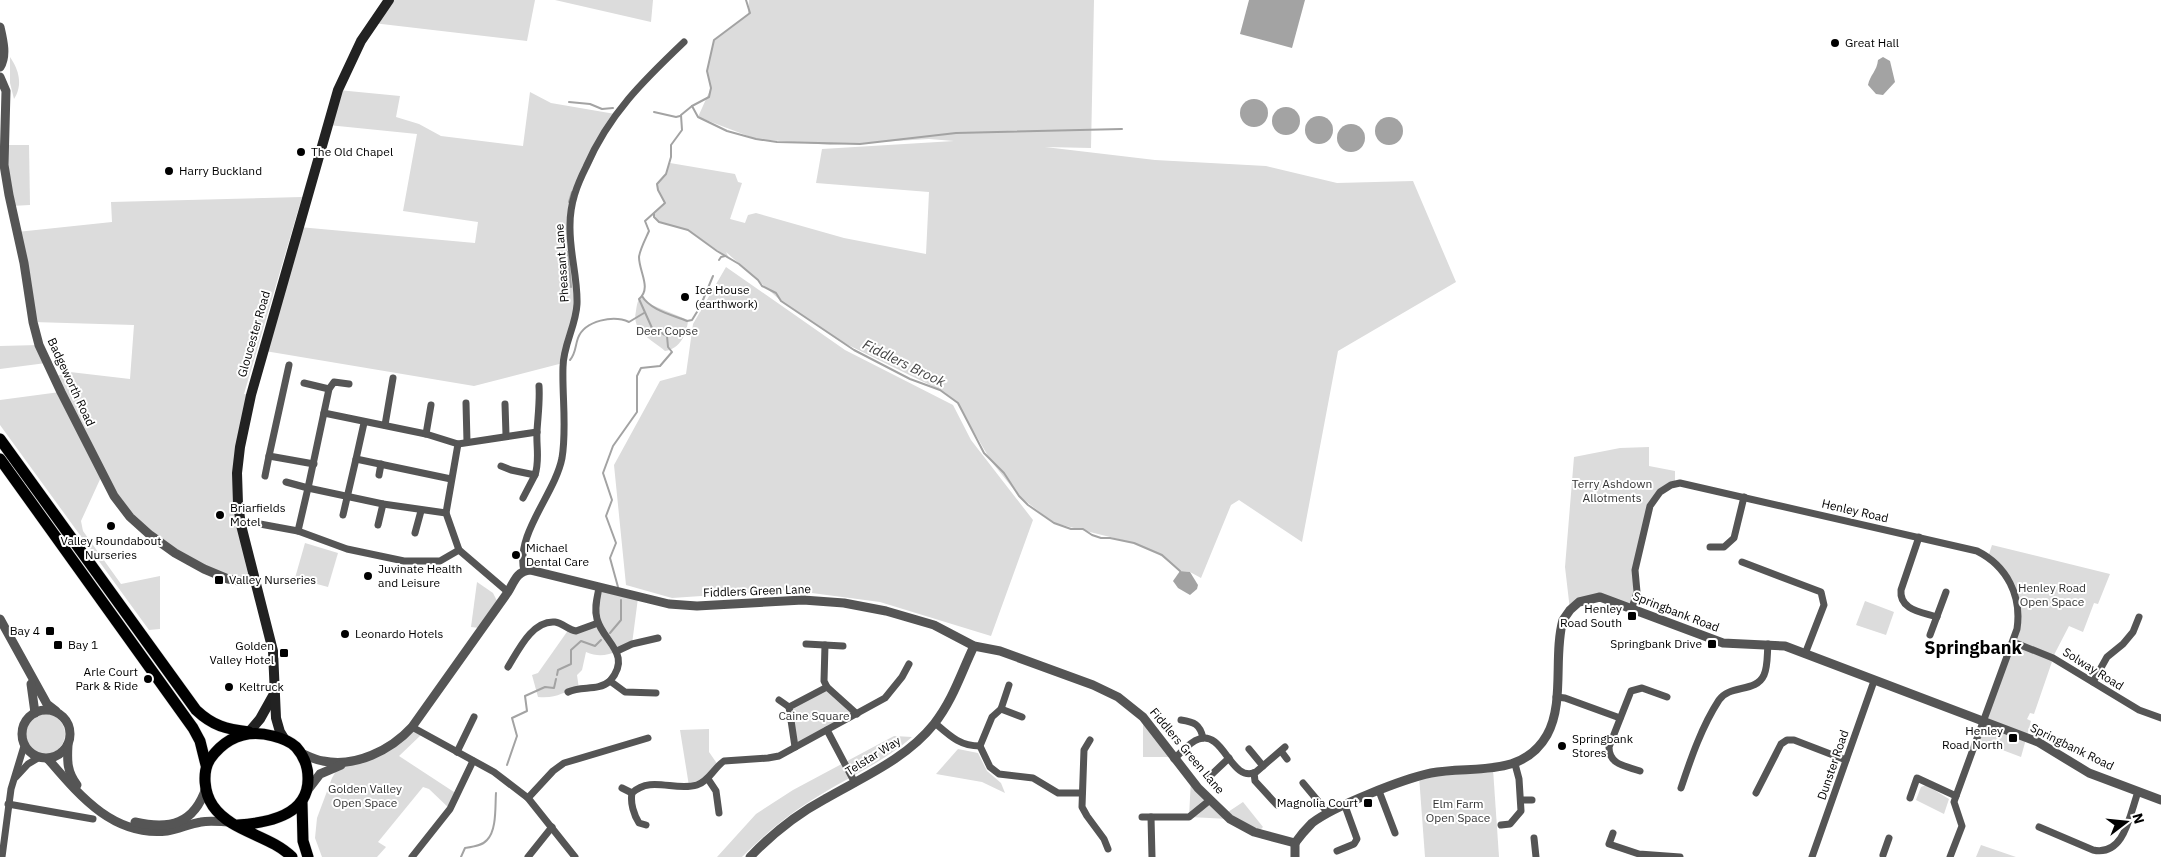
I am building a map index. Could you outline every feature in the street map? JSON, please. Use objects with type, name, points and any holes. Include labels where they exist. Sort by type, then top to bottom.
[{"type":"highway","points":[[0,439],[196,710],[208,721],[226,729],[265,734],[285,740],[301,753],[308,769],[308,783],[304,798],[303,841],[308,857]]},
{"type":"highway","points":[[0,459],[193,728],[200,742],[206,765],[206,788],[213,806],[235,824],[283,849],[292,857]]},
{"type":"highway","points":[[206,765],[213,755],[229,741],[249,732]]},
{"type":"highway","points":[[235,824],[273,820],[304,798]]},
{"type":"main road","name":"Gloucester Road","points":[[285,740],[280,732],[276,718],[274,650],[253,577],[241,525],[238,480],[240,447],[251,395],[338,90],[361,41],[388,0]]},
{"type":"main road","name":"Gloucester Road","points":[[249,732],[260,719],[275,691]]},
{"type":"street","points":[[0,27],[4,45],[4,60],[0,68]]},
{"type":"street","name":"Pheasant Lane","points":[[524,571],[522,564],[528,536],[553,486],[563,450],[563,363],[574,325],[577,302],[570,225],[574,196],[595,147],[615,114],[637,88],[684,42]]},
{"type":"street","name":"Badgeworth Road","points":[[0,77],[6,90],[4,165],[8,195],[24,263],[33,322],[39,345],[60,392],[114,496],[130,517],[150,535],[175,553],[204,569],[228,579],[239,581],[253,577]]},
{"type":"street","points":[[265,476],[289,365]]},
{"type":"street","points":[[385,425],[393,378]]},
{"type":"street","points":[[298,531],[329,389],[334,382],[349,384]]},
{"type":"street","points":[[304,383],[329,389]]},
{"type":"street","points":[[523,498],[536,475],[538,466],[539,386]]},
{"type":"street","points":[[466,403],[467,442]]},
{"type":"street","points":[[505,404],[506,435]]},
{"type":"street","points":[[426,434],[431,405]]},
{"type":"street","points":[[324,413],[364,423],[385,425],[426,434],[458,444],[506,435],[537,432]]},
{"type":"street","points":[[343,515],[364,423]]},
{"type":"street","points":[[458,444],[446,513],[459,550],[508,592]]},
{"type":"street","points":[[269,456],[314,464]]},
{"type":"street","points":[[356,459],[451,479]]},
{"type":"street","points":[[379,475],[381,464]]},
{"type":"street","points":[[500,466],[536,475]]},
{"type":"street","points":[[286,482],[383,504],[421,511],[446,513]]},
{"type":"street","name":"Henley Road","points":[[1632,608],[1638,592],[1635,570],[1647,516],[1652,501],[1660,492],[1671,485],[1685,483],[1977,551],[1998,566],[2008,578],[2016,599],[2018,622],[2013,642],[1956,796]]},
{"type":"street","points":[[1710,547],[1724,547],[1732,541],[1744,497]]},
{"type":"street","points":[[378,526],[383,504]]},
{"type":"street","points":[[415,533],[421,511]]},
{"type":"street","points":[[260,524],[298,531],[348,550],[404,561],[440,561],[459,550]]},
{"type":"street","points":[[1919,537],[1901,590],[1901,598],[1907,606],[1937,617]]},
{"type":"street","points":[[1742,562],[1821,592],[1824,605],[1805,654]]},
{"type":"street","name":"Fiddlers Green Lane","points":[[524,571],[530,570],[669,604],[697,606],[803,600],[844,603],[886,611],[934,625],[974,646],[1000,650],[1110,692],[1143,717],[1174,759],[1210,800],[1230,818],[1254,832],[1295,843]]},
{"type":"street","points":[[304,798],[320,774],[345,762],[381,751],[402,738],[412,727],[508,592],[518,575],[524,571]]},
{"type":"street","points":[[568,692],[596,688],[610,681],[617,668],[617,651],[598,623],[595,608],[599,588]]},
{"type":"street","points":[[1930,635],[1946,592]]},
{"type":"street","name":"Springbank Road","points":[[1295,843],[1312,824],[1328,813],[1379,791],[1430,774],[1501,768],[1515,764],[1531,754],[1547,735],[1553,720],[1562,624],[1570,610],[1579,602],[1594,597],[1632,608],[1723,643],[1785,646],[2038,742],[2089,773],[2161,800]]},
{"type":"street","points":[[2093,682],[2106,657],[2123,644],[2133,632],[2139,617]]},
{"type":"street","points":[[0,619],[15,643],[28,672],[46,704],[66,721],[70,729],[67,764],[71,777],[80,790],[103,809],[129,821],[160,825],[186,818],[196,811],[206,788]]},
{"type":"street","points":[[508,667],[529,635],[542,624],[555,622],[576,631],[598,623]]},
{"type":"street","points":[[617,651],[632,644],[654,642]]},
{"type":"street","name":"Solway Road","points":[[2013,642],[2051,656],[2139,710],[2161,717]]},
{"type":"street","points":[[806,644],[844,646]]},
{"type":"street","points":[[1681,788],[1700,739],[1718,701],[1728,692],[1754,685],[1761,680],[1766,670],[1768,644]]},
{"type":"street","points":[[825,645],[824,681],[827,687],[857,714]]},
{"type":"street","name":"Telstar Way","points":[[750,857],[791,820],[903,753],[935,723],[959,684],[974,646]]},
{"type":"street","points":[[632,793],[638,788],[649,784],[689,786],[700,784],[708,779],[718,765],[724,762],[774,758],[885,698],[902,677],[909,664]]},
{"type":"street","points":[[28,672],[34,693],[34,712]]},
{"type":"street","points":[[610,681],[625,692],[647,697],[656,693]]},
{"type":"street","name":"Dunster Road","points":[[1812,857],[1874,681]]},
{"type":"street","points":[[1009,685],[1001,709],[992,717],[980,746],[990,767],[999,774],[1033,778],[1058,793],[1082,793]]},
{"type":"street","points":[[789,707],[827,687]]},
{"type":"street","points":[[1640,772],[1614,762],[1610,756],[1609,747],[1628,694],[1634,689],[1642,688],[1667,697]]},
{"type":"street","points":[[1556,697],[1565,698],[1620,718]]},
{"type":"street","points":[[780,700],[789,707],[795,747]]},
{"type":"street","points":[[1001,709],[1022,717]]},
{"type":"street","points":[[58,713],[50,710],[34,712],[25,720],[21,736],[24,746],[32,755],[43,758],[90,805],[104,815],[133,828],[146,830],[167,830],[202,821],[235,824]]},
{"type":"street","points":[[456,752],[474,717]]},
{"type":"street","points":[[1181,720],[1197,724],[1201,729],[1203,738]]},
{"type":"street","points":[[935,723],[961,744],[980,746]]},
{"type":"street","points":[[412,727],[494,772],[528,798],[575,857]]},
{"type":"street","points":[[827,730],[855,783]]},
{"type":"street","points":[[528,798],[553,770],[564,763],[648,738]]},
{"type":"street","points":[[1174,759],[1192,742],[1203,738],[1214,742],[1242,772],[1254,773],[1283,749],[1288,759]]},
{"type":"street","points":[[1756,793],[1781,744],[1786,740],[1792,739],[1846,760]]},
{"type":"street","points":[[1090,740],[1084,750],[1083,810],[1101,834],[1108,849]]},
{"type":"street","points":[[14,778],[28,764],[43,758],[60,755],[68,745]]},
{"type":"street","points":[[2,857],[8,804],[24,746]]},
{"type":"street","points":[[1249,749],[1263,766]]},
{"type":"street","points":[[301,753],[322,761],[345,762]]},
{"type":"street","points":[[1210,776],[1229,758]]},
{"type":"street","points":[[412,857],[450,809],[473,761]]},
{"type":"street","points":[[1501,825],[1510,824],[1521,811],[1519,775],[1515,764]]},
{"type":"street","points":[[1254,773],[1255,781],[1277,806]]},
{"type":"street","points":[[1910,798],[1918,778],[1956,796],[1954,802],[1962,826],[1950,857]]},
{"type":"street","points":[[708,779],[716,791],[719,813]]},
{"type":"street","points":[[1303,783],[1328,813]]},
{"type":"street","points":[[622,788],[632,793]]},
{"type":"street","points":[[1379,791],[1395,833]]},
{"type":"street","points":[[2039,827],[2093,850],[2110,849],[2121,840],[2138,792]]},
{"type":"street","points":[[632,793],[635,817],[639,823],[646,825]]},
{"type":"street","points":[[1142,817],[1189,817],[1210,800]]},
{"type":"street","points":[[1521,800],[1532,800]]},
{"type":"street","points":[[8,804],[93,820]]},
{"type":"street","points":[[1338,851],[1354,844],[1357,839],[1345,806]]},
{"type":"street","points":[[1151,817],[1152,857]]},
{"type":"street","points":[[528,857],[552,826]]},
{"type":"street","points":[[1613,833],[1609,844],[1639,854],[1680,857]]},
{"type":"street","points":[[1534,838],[1536,857]]},
{"type":"street","points":[[1884,856],[1889,838]]},
{"type":"street","points":[[1295,843],[1296,857]]},
{"type":"green space","points":[[389,0],[535,0],[527,41],[373,23]]},
{"type":"green space","points":[[555,0],[653,0],[651,22]]},
{"type":"green space","points":[[749,0],[1094,0],[1091,148],[1045,147],[1155,160],[1266,166],[1337,183],[1413,181],[1456,282],[1338,351],[1302,542],[1239,500],[1231,505],[1201,578],[1190,572],[1180,571],[1156,552],[1134,543],[1054,523],[1019,496],[991,461],[957,403],[940,390],[838,340],[781,301],[726,252],[729,258],[688,230],[659,222],[654,217],[654,212],[664,203],[657,184],[666,174],[670,163],[735,174],[738,182],[742,183],[730,219],[745,223],[748,215],[756,213],[844,238],[926,254],[929,192],[816,183],[822,149],[954,141],[929,139],[830,145],[756,139],[698,117],[711,88],[707,71],[714,40],[748,14]]},
{"type":"green space","points":[[10,57],[16,67],[19,78],[17,94],[14,99],[10,83]]},
{"type":"green space","points":[[338,90],[400,96],[396,117],[419,124],[441,136],[523,146],[530,92],[551,103],[615,114],[572,205],[577,302],[563,363],[474,386],[265,351],[299,227],[475,243],[478,222],[403,211],[417,134],[328,125]]},
{"type":"green space","points":[[5,145],[29,145],[30,205],[11,206]]},
{"type":"green space","points":[[302,197],[244,394],[251,395],[237,473],[253,577],[239,581],[204,569],[130,517],[102,475],[81,521],[83,531],[121,584],[160,576],[160,629],[149,630],[0,425],[0,400],[60,392],[53,377],[70,372],[130,379],[134,325],[33,322],[17,232],[112,222],[111,202]]},
{"type":"green space","points":[[726,267],[845,350],[953,405],[971,440],[1033,520],[991,636],[880,602],[789,590],[672,598],[626,585],[614,465],[660,381],[686,374],[693,324]]},
{"type":"green space","name":"Deer Copse","points":[[642,296],[647,303],[688,320],[682,340],[670,350],[665,351],[640,330],[635,318],[639,299]]},
{"type":"green space","points":[[39,345],[46,363],[0,369],[0,346]]},
{"type":"green space","name":"Terry Ashdown Allotments","points":[[1649,447],[1649,466],[1675,471],[1675,484],[1655,497],[1635,570],[1632,608],[1600,597],[1570,610],[1565,567],[1574,457],[1620,448]]},
{"type":"green space","points":[[305,543],[338,553],[328,587],[295,578]]},
{"type":"green space","name":"Henley Road Open Space","points":[[1992,545],[2110,574],[2098,604],[2094,603],[2083,632],[2069,626],[2055,653],[2034,714],[2030,713],[2027,719],[2031,721],[2021,757],[1976,740],[2015,635],[2014,592],[1988,557]]},
{"type":"green space","points":[[477,582],[493,593],[497,601],[479,628],[471,627]]},
{"type":"green space","points":[[599,588],[638,598],[632,644],[604,655],[586,652],[582,670],[577,675],[579,689],[550,697],[538,697],[532,675],[538,673],[569,629],[598,623]]},
{"type":"green space","points":[[1865,601],[1894,612],[1886,635],[1856,625]]},
{"type":"green space","name":"Caine Square","points":[[827,687],[857,714],[795,747],[789,707]]},
{"type":"green space","points":[[49,714],[56,717],[62,723],[65,734],[64,742],[56,751],[49,754],[41,754],[34,751],[26,742],[25,730],[28,723],[37,715]]},
{"type":"green space","points":[[1143,717],[1172,757],[1143,757]]},
{"type":"green space","name":"Golden Valley Open Space","points":[[412,727],[422,734],[399,756],[457,794],[450,809],[429,789],[423,787],[378,842],[386,847],[377,857],[322,857],[315,838],[317,818],[336,771],[345,762],[363,757]]},
{"type":"green space","points":[[709,729],[709,752],[718,765],[711,775],[689,786],[680,730]]},
{"type":"green space","points":[[894,736],[912,737],[879,761],[820,795],[789,816],[742,857],[717,857],[756,814],[793,790]]},
{"type":"green space","points":[[958,749],[978,753],[987,771],[1001,783],[1005,793],[982,782],[936,774]]},
{"type":"green space","name":"Elm Farm Open Space","points":[[1493,769],[1499,857],[1425,857],[1419,776]]},
{"type":"green space","points":[[1191,779],[1225,814],[1243,802],[1263,827],[1257,833],[1230,819],[1189,817]]},
{"type":"green space","points":[[1926,785],[1949,799],[1944,814],[1916,800],[1921,787]]},
{"type":"green space","points":[[1981,845],[2016,857],[1976,857]]},
{"type":"shaded area","points":[[1249,0],[1305,0],[1292,48],[1240,34]]},
{"type":"shaded area","points":[[1883,57],[1890,61],[1895,82],[1883,95],[1876,94],[1868,85],[1878,60]]},
{"type":"shaded area","points":[[1254,99],[1264,103],[1268,113],[1264,123],[1254,127],[1244,123],[1240,113],[1244,103]]},
{"type":"shaded area","points":[[1286,107],[1296,111],[1300,121],[1296,131],[1286,135],[1276,131],[1272,121],[1276,111]]},
{"type":"shaded area","points":[[1319,116],[1329,120],[1333,130],[1329,140],[1319,144],[1309,140],[1305,130],[1309,120]]},
{"type":"shaded area","points":[[1389,117],[1399,121],[1403,131],[1399,141],[1389,145],[1379,141],[1375,131],[1379,121]]},
{"type":"shaded area","points":[[1351,124],[1361,128],[1365,138],[1361,148],[1351,152],[1341,148],[1337,138],[1341,128]]},
{"type":"shaded area","points":[[1180,571],[1190,572],[1198,585],[1197,589],[1190,595],[1178,588],[1173,581]]},
{"type":"waterway","points":[[618,587],[610,558],[616,543],[606,516],[612,500],[603,473],[613,446],[637,412],[637,376],[641,368],[660,366],[672,352],[668,347],[667,336],[652,328],[639,299],[643,295],[645,285],[639,257],[649,231],[645,221],[665,203],[657,184],[666,174],[671,157],[671,145],[682,130],[681,115],[692,106],[709,97],[711,88],[707,71],[714,40],[750,13],[746,0]]},
{"type":"waterway","points":[[569,102],[590,104],[602,109],[613,108]]},
{"type":"waterway","points":[[692,106],[698,117],[727,131],[756,139],[777,142],[860,144],[956,133],[1122,129]]},
{"type":"waterway","points":[[654,112],[676,117],[680,116]]},
{"type":"waterway","points":[[569,202],[572,192]]},
{"type":"waterway","name":"Fiddlers Brook","points":[[654,214],[654,217],[659,222],[688,230],[739,264],[758,280],[762,286],[776,293],[781,301],[854,350],[910,379],[940,390],[958,403],[984,453],[1004,473],[1019,496],[1028,505],[1054,523],[1071,529],[1083,529],[1101,538],[1134,543],[1162,555],[1180,571]]},
{"type":"waterway","points":[[568,252],[571,287]]},
{"type":"waterway","name":"Fiddlers Brook","points":[[719,260],[725,256]]},
{"type":"waterway","points":[[642,296],[650,305],[662,312],[687,321],[692,320],[700,307],[713,276]]},
{"type":"waterway","points":[[570,360],[578,338],[593,323],[608,319],[629,322],[644,313]]},
{"type":"waterway","points":[[610,633],[621,620],[621,600]]},
{"type":"waterway","points":[[557,675],[558,670],[571,664],[571,650],[581,641],[595,646],[601,640]]},
{"type":"waterway","points":[[507,765],[517,736],[512,718],[527,711],[525,696],[545,687],[554,688],[556,679]]},
{"type":"waterway","points":[[461,857],[465,848],[482,844],[490,836],[495,818],[496,793]]},
{"type":"place","name":"Great Hall","points":[[1835,43]]},
{"type":"place","name":"The Old Chapel","points":[[301,152]]},
{"type":"place","name":"Harry Buckland","points":[[169,171]]},
{"type":"place","name":"Ice House (earthwork)","points":[[685,297]]},
{"type":"place","name":"Briarfields Motel","points":[[220,515]]},
{"type":"place","name":"Valley Roundabout Nurseries","points":[[111,526]]},
{"type":"place","name":"Michael Dental Care","points":[[516,555]]},
{"type":"place","name":"Juvinate Health and Leisure","points":[[368,576]]},
{"type":"place","name":"Valley Nurseries","points":[[219,580]]},
{"type":"place","name":"Henley Road South","points":[[1632,616]]},
{"type":"place","name":"Bay 4","points":[[50,631]]},
{"type":"place","name":"Leonardo Hotels","points":[[345,634]]},
{"type":"place","name":"Springbank Drive","points":[[1712,644]]},
{"type":"place","name":"Bay 1","points":[[58,645]]},
{"type":"place","name":"Golden Valley Hotel","points":[[284,653]]},
{"type":"place","name":"Arle Court Park & Ride","points":[[148,679]]},
{"type":"place","name":"Keltruck","points":[[229,687]]},
{"type":"place","name":"Henley Road North","points":[[2013,738]]},
{"type":"place","name":"Springbank Stores","points":[[1562,746]]},
{"type":"place","name":"Magnolia Court","points":[[1368,803]]},
{"type":"district","name":"Springbank","points":[[1973,648]]}]
